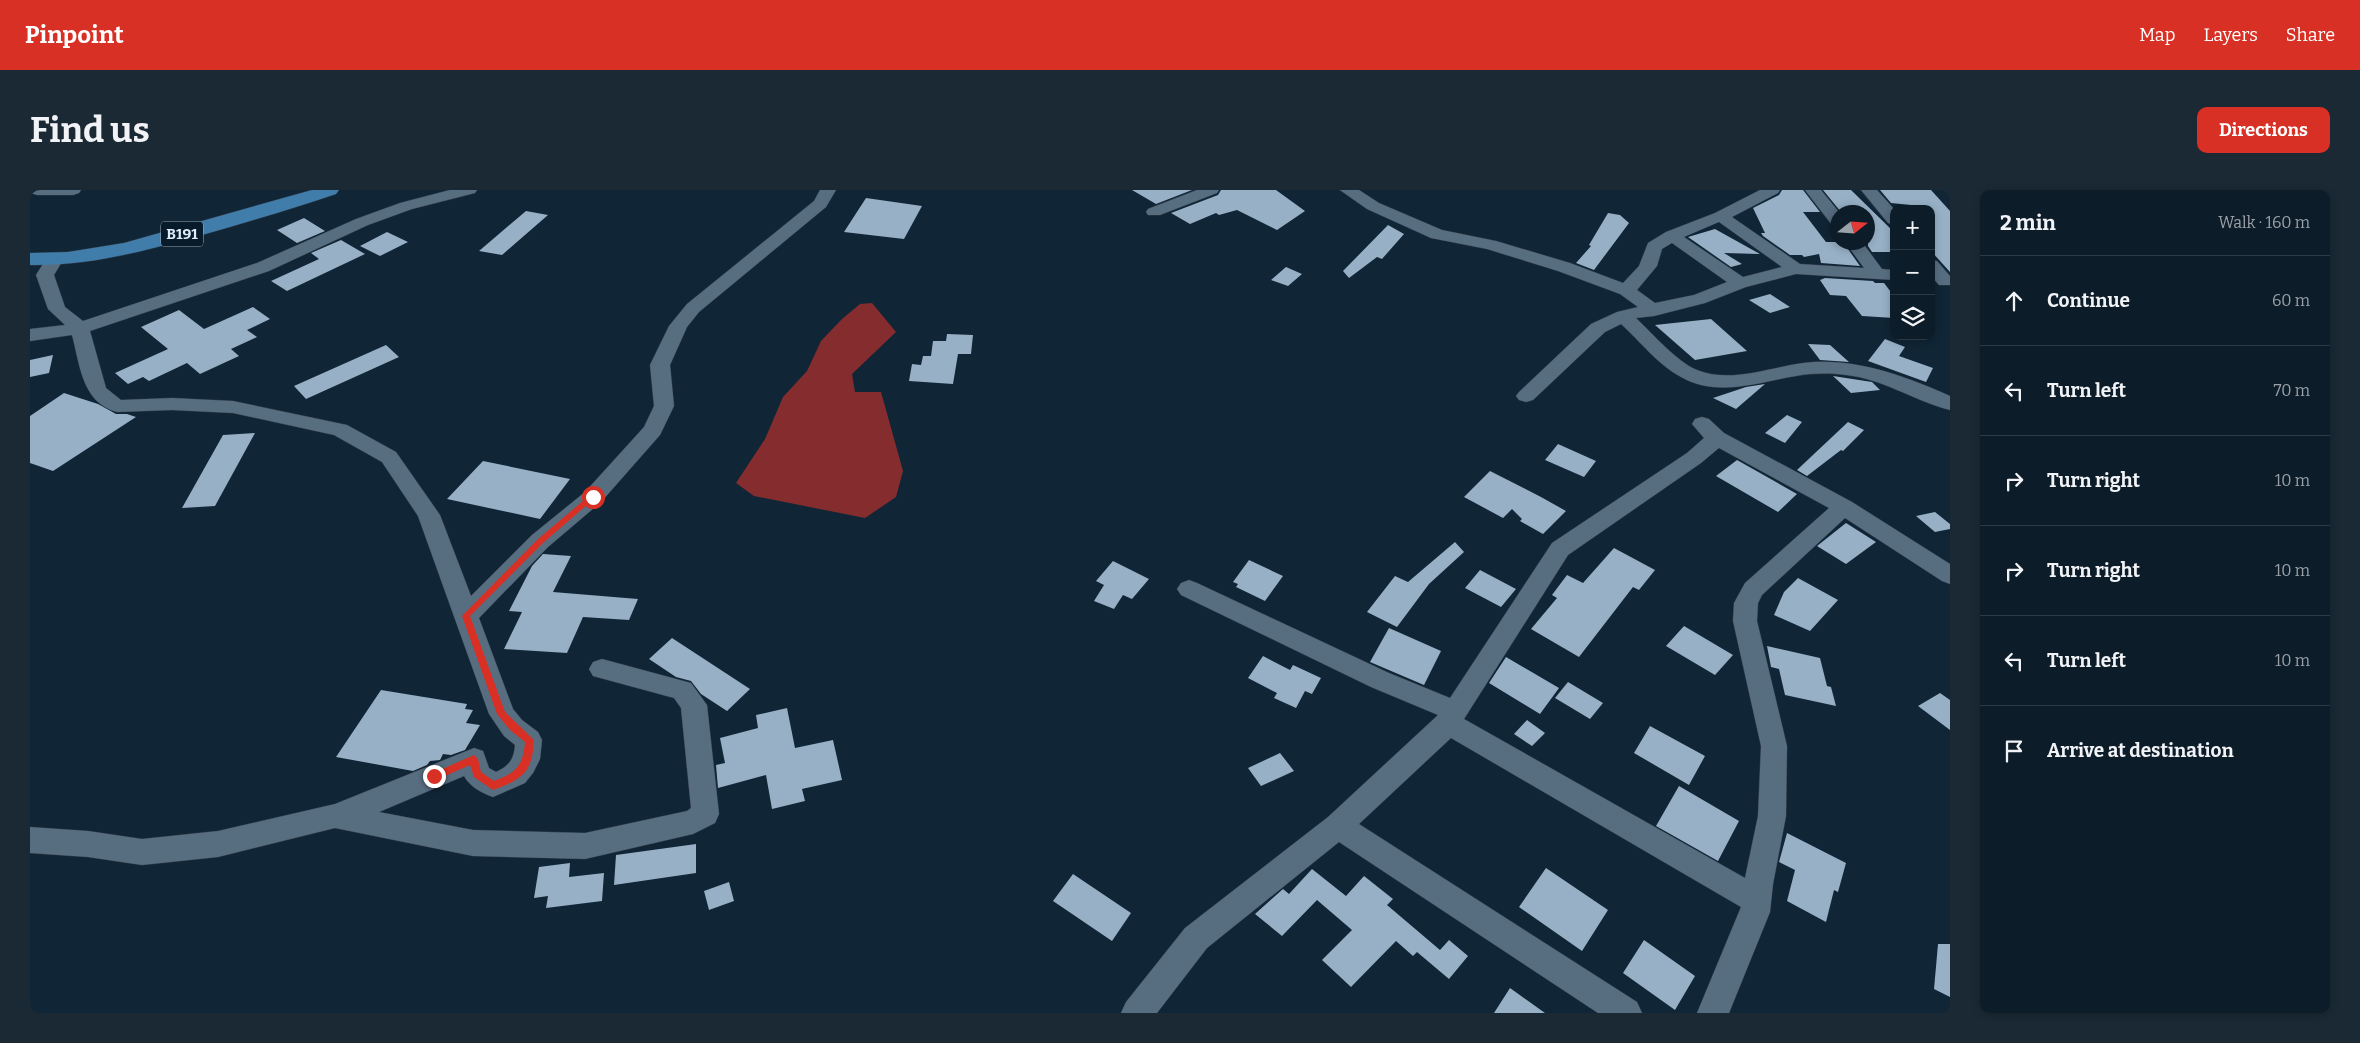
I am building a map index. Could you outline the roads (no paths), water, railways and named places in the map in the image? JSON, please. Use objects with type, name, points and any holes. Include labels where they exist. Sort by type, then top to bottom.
[{"type":"main road","name":"B191","points":[[30,259],[54,260],[131,248],[266,212],[330,190]]},
{"type":"street","points":[[37,190],[73,190]]},
{"type":"street","points":[[30,335],[80,328],[263,267],[362,222],[406,206],[469,190]]},
{"type":"street","points":[[466,616],[540,541],[593,497],[654,430],[664,406],[660,365],[678,326],[693,308],[820,204],[828,190]]},
{"type":"street","points":[[1154,212],[1210,190]]},
{"type":"street","points":[[1348,190],[1373,206],[1437,234],[1490,245],[1564,267],[1626,290],[1654,311]]},
{"type":"street","points":[[1626,290],[1639,278],[1652,260],[1654,247],[1672,236],[1721,216],[1772,190]]},
{"type":"street","points":[[1813,190],[1830,212]]},
{"type":"street","points":[[1869,190],[1890,215]]},
{"type":"street","points":[[1721,216],[1796,269]]},
{"type":"street","points":[[1672,236],[1740,283]]},
{"type":"street","points":[[1861,250],[1885,274]]},
{"type":"street","points":[[30,840],[88,844],[142,852],[218,844],[336,816],[384,798],[474,759],[477,774],[493,786],[515,777],[528,759],[529,740],[513,728],[502,714],[429,515],[389,457],[340,430],[232,407],[172,404],[117,406],[97,391],[80,328],[57,309],[45,275],[54,260]]},
{"type":"street","points":[[1526,396],[1598,328],[1624,316],[1654,311],[1699,299],[1740,283],[1796,269],[1885,274]]},
{"type":"street","points":[[1624,316],[1686,372],[1707,379],[1735,383],[1811,368],[1850,368],[1875,374],[1950,404]]},
{"type":"street","points":[[1137,1013],[1196,938],[1338,826],[1451,717],[1560,549],[1694,458],[1710,431],[1844,507],[1950,575]]},
{"type":"street","points":[[1714,1013],[1755,912],[1772,816],[1774,746],[1745,621],[1746,603],[1754,589],[1844,507]]},
{"type":"street","points":[[1189,589],[1380,680],[1451,717],[1756,900]]},
{"type":"street","points":[[336,816],[473,842],[585,846],[693,822],[705,814],[694,705],[682,690],[602,669]]},
{"type":"street","points":[[1338,826],[1626,1013]]}]
